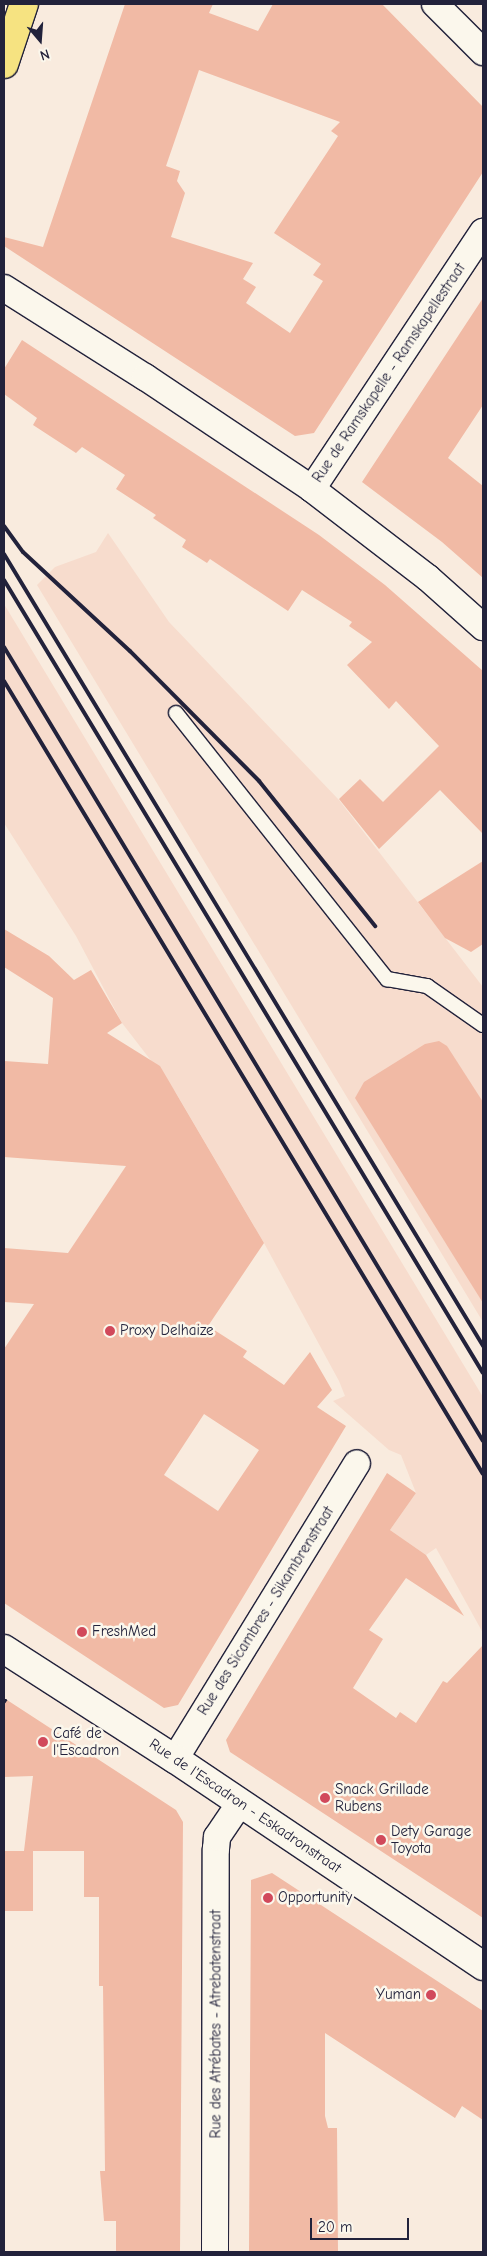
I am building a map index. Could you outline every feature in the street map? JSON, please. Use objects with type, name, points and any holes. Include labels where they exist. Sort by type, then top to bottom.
[{"type":"main road","points":[[4,64],[24,4]]},
{"type":"street","points":[[435,4],[483,52]]},
{"type":"street","name":"Rue de Ramskapelle - Ramskapellestraat","points":[[312,489],[483,232]]},
{"type":"street","points":[[4,288],[145,377],[312,489],[428,578],[483,627]]},
{"type":"street","name":"Rue des Sicambres - Sikambrenstraat","points":[[175,1759],[357,1464]]},
{"type":"street","name":"Rue de l'Escadron - Eskadronstraat","points":[[4,1649],[240,1802],[483,1966]]},
{"type":"street","name":"Rue des Atrébates - Atrebatenstraat","points":[[215,2252],[216,1849],[217,1837],[240,1802]]},
{"type":"lane","points":[[176,713],[387,979],[427,986],[483,1025]]},
{"type":"shaded area","points":[[108,533],[169,622],[339,800],[483,987],[483,1322],[37,585],[55,567],[96,552]]},
{"type":"shaded area","points":[[4,604],[483,1397],[483,1633],[436,1548],[426,1555],[390,1530],[416,1493],[401,1455],[389,1450],[333,1401],[345,1396],[339,1381],[264,1243],[176,1093],[122,1023],[76,936],[4,823]]},
{"type":"building","points":[[125,4],[213,4],[209,13],[258,31],[273,4],[382,4],[483,107],[483,172],[314,433],[295,436],[4,246],[4,237],[43,247]],"holes":[[[199,70],[340,122],[331,131],[338,136],[274,233],[321,264],[313,275],[323,281],[290,333],[246,303],[256,287],[243,279],[253,263],[171,237],[185,193],[177,181],[180,171],[166,166]]]},
{"type":"building","points":[[483,298],[483,405],[448,458],[483,486],[483,578],[442,542],[362,482]]},
{"type":"building","points":[[22,340],[319,535],[385,585],[483,671],[483,834],[440,790],[379,849],[339,799],[360,779],[383,802],[439,746],[396,701],[389,709],[347,665],[372,642],[349,626],[352,622],[302,590],[288,611],[210,559],[207,563],[182,547],[186,540],[153,518],[156,515],[116,489],[125,475],[82,447],[76,453],[33,425],[37,418],[4,394],[4,369]]},
{"type":"building","points":[[483,861],[483,944],[471,952],[445,938],[418,902]]},
{"type":"building","points":[[4,929],[49,956],[74,980],[91,970],[122,1023],[107,1033],[160,1066],[264,1243],[208,1326],[247,1351],[243,1357],[284,1385],[310,1352],[332,1390],[317,1407],[346,1426],[178,1705],[164,1708],[4,1603],[4,1349],[34,1304],[4,1302],[4,1248],[68,1253],[126,1166],[4,1157],[4,1061],[48,1064],[53,998],[4,967]],"holes":[[[204,1414],[259,1450],[218,1511],[164,1475]]]},
{"type":"building","points":[[439,1041],[447,1046],[483,1102],[483,1303],[355,1098],[364,1082],[425,1044]]},
{"type":"building","points":[[387,1473],[416,1493],[390,1530],[426,1555],[464,1616],[406,1578],[369,1630],[383,1639],[353,1688],[396,1718],[400,1712],[416,1723],[443,1681],[447,1683],[483,1645],[483,1918],[230,1752],[226,1740]]},
{"type":"building","points":[[4,1698],[176,1810],[183,1822],[180,2252],[116,2252],[116,2221],[104,2221],[100,2171],[105,2171],[103,1986],[99,1986],[99,1897],[84,1897],[84,1851],[33,1851],[33,1911],[4,1911],[4,1851],[24,1851],[33,1776],[4,1777]]},
{"type":"building","points":[[272,1873],[483,2011],[483,2120],[462,2106],[455,2118],[325,2033],[325,2116],[328,2128],[337,2128],[338,2252],[249,2252],[251,1880]]},
{"type":"railway","points":[[4,526],[23,552],[130,651],[259,781],[375,926]]},
{"type":"railway","points":[[4,554],[483,1346]]},
{"type":"railway","points":[[4,580],[483,1373]]},
{"type":"railway","points":[[4,647],[483,1441]]},
{"type":"railway","points":[[4,681],[483,1474]]},
{"type":"place","name":"Proxy Delhaize","points":[[110,1331]]},
{"type":"place","name":"FreshMed","points":[[82,1632]]},
{"type":"place","name":"Café de l'Escadron","points":[[43,1742]]},
{"type":"place","name":"Snack Grillade Rubens","points":[[325,1798]]},
{"type":"place","name":"Dety Garage Toyota","points":[[381,1840]]},
{"type":"place","name":"Opportunity","points":[[268,1898]]},
{"type":"place","name":"Yuman","points":[[431,1995]]}]
